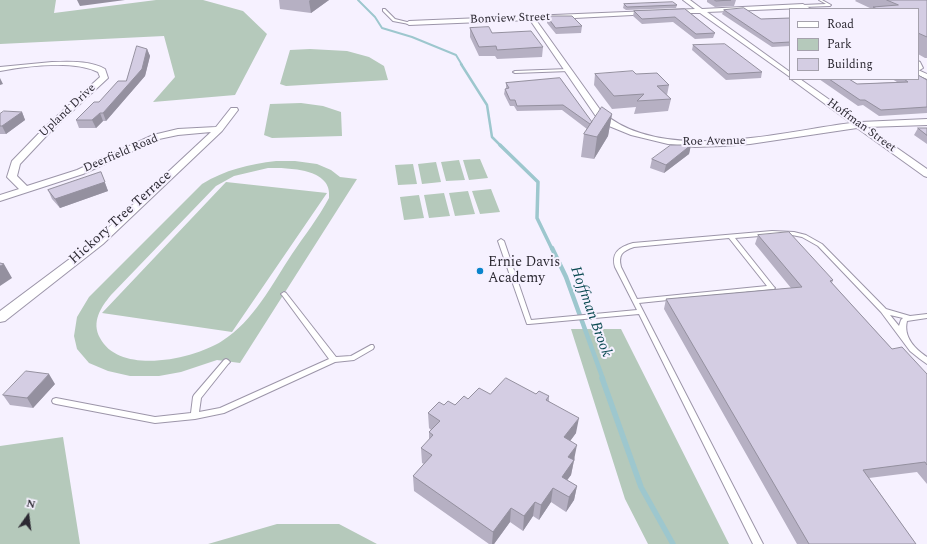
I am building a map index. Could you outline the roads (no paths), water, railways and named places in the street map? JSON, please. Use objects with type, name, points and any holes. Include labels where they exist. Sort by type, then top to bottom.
[{"type":"street","points":[[686,0],[789,74]]},
{"type":"street","points":[[662,12],[789,8]]},
{"type":"street","name":"Bonview Street","points":[[409,23],[655,13]]},
{"type":"street","name":"Roe Avenue","points":[[532,18],[598,113],[610,123],[624,130],[670,142],[706,144],[745,142],[860,125],[927,122]]},
{"type":"street","name":"Upland Drive","points":[[0,69],[30,65],[78,64],[101,69],[104,73],[104,78],[48,129],[15,163],[12,177],[26,190]]},
{"type":"street","name":"Hoffman Street","points":[[796,80],[927,174]]},
{"type":"street","name":"Hickory Tree Terrace","points":[[0,318],[99,242],[219,129],[234,110]]},
{"type":"street","name":"Deerfield Road","points":[[26,190],[80,172],[156,137],[178,132],[219,129]]},
{"type":"street","points":[[0,198],[26,190]]},
{"type":"lane","points":[[806,8],[830,5],[820,0]]},
{"type":"lane","points":[[822,5],[827,8]]},
{"type":"lane","points":[[384,10],[394,20],[409,23]]},
{"type":"lane","points":[[515,72],[568,70]]},
{"type":"lane","points":[[758,544],[616,262],[616,256],[620,251],[633,244],[781,232],[798,234],[812,239],[820,245],[884,310],[910,346],[918,355],[927,361]]},
{"type":"lane","points":[[635,301],[772,288],[731,237]]},
{"type":"lane","points":[[501,241],[529,322],[640,312]]},
{"type":"lane","points":[[284,294],[334,360]]},
{"type":"lane","points":[[884,310],[896,315],[910,318]]},
{"type":"lane","points":[[905,338],[902,325],[904,320],[927,316]]},
{"type":"lane","points":[[56,401],[155,420],[195,416],[221,410],[334,360],[352,358],[371,347]]},
{"type":"lane","points":[[195,416],[197,397],[226,362]]},
{"type":"waterway","name":"Hoffman Brook","points":[[358,0],[375,17],[382,28],[412,37],[456,55],[462,65]]},
{"type":"waterway","name":"Hoffman Brook","points":[[461,64],[487,105],[492,137],[500,145]]},
{"type":"waterway","name":"Hoffman Brook","points":[[500,145],[538,182],[537,218],[552,249]]},
{"type":"waterway","name":"Hoffman Brook","points":[[552,248],[566,277],[603,379]]},
{"type":"waterway","name":"Hoffman Brook","points":[[602,378],[641,487],[673,544]]},
{"type":"place","name":"Ernie Davis Academy","points":[[480,271]]}]
